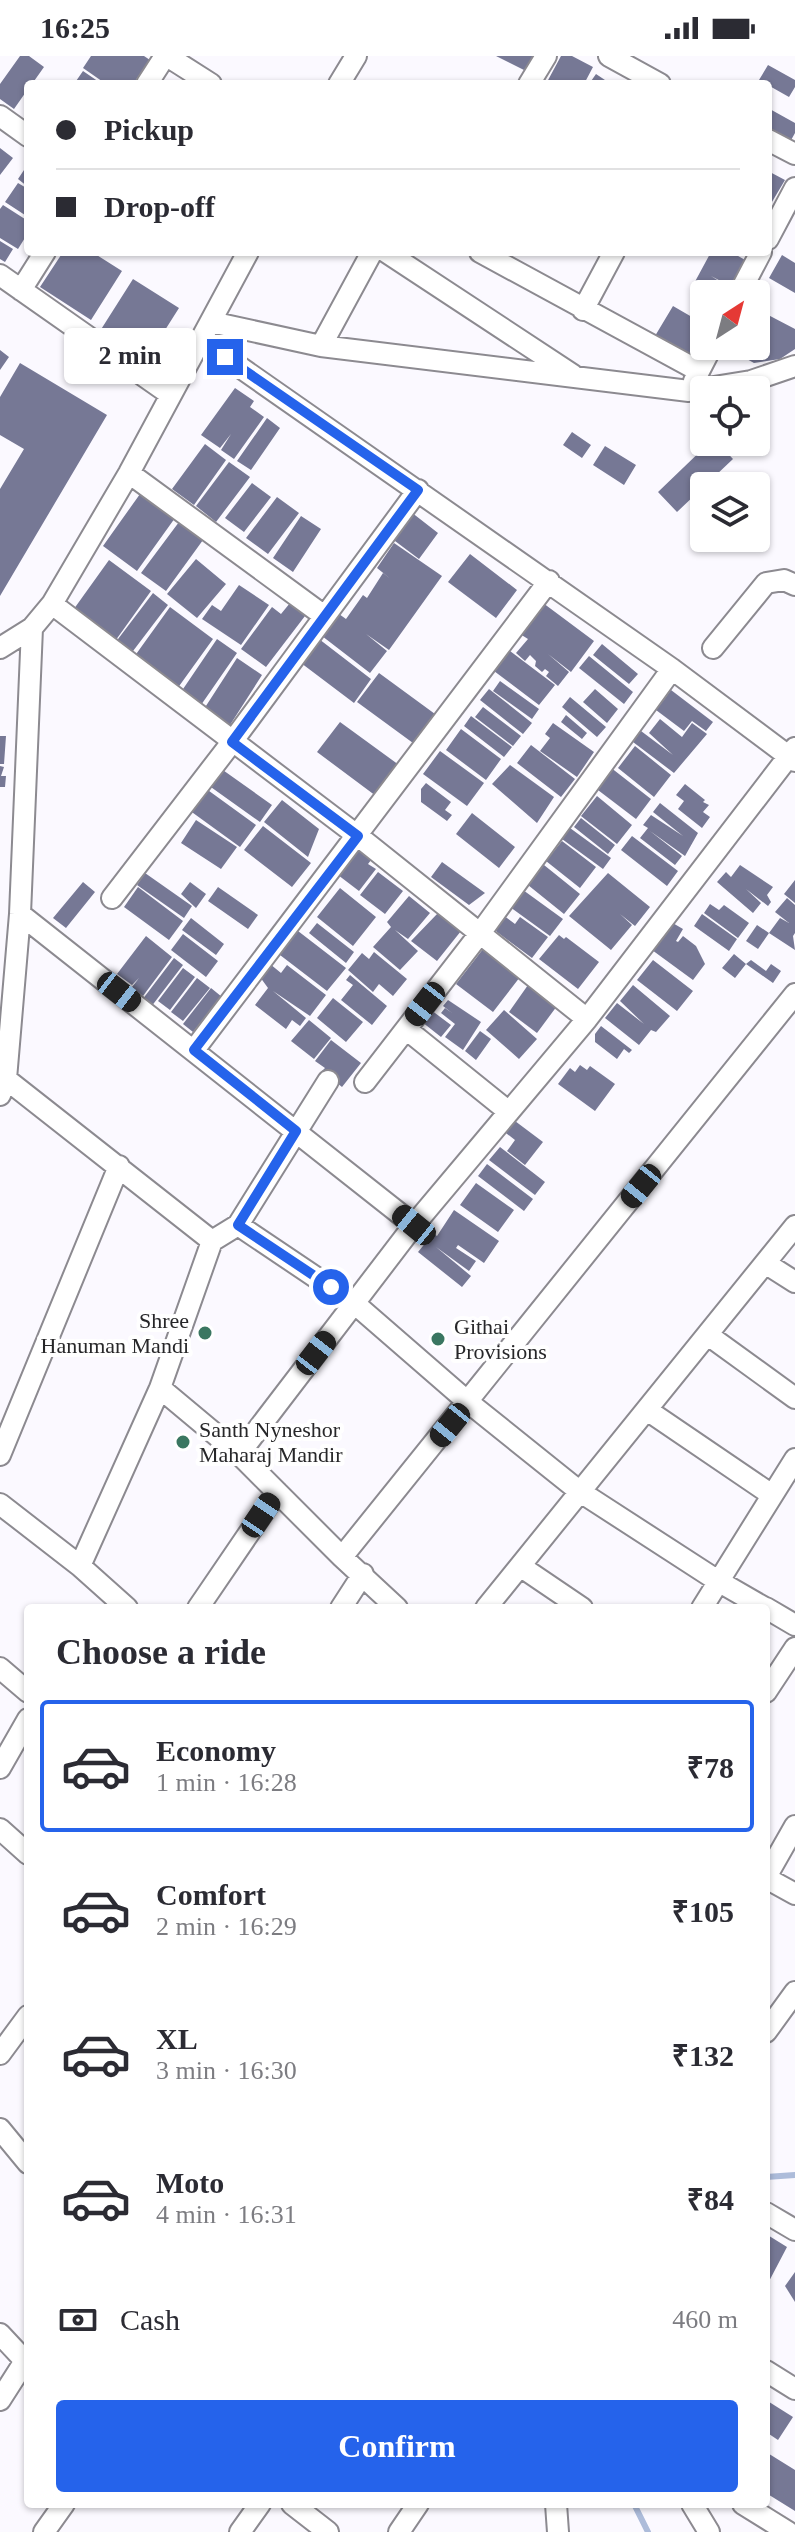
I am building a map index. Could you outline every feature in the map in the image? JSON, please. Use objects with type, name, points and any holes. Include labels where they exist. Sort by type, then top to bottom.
[{"type":"street","points":[[150,80],[166,56],[205,80]]},
{"type":"street","points":[[341,80],[356,56]]},
{"type":"street","points":[[531,80],[546,56]]},
{"type":"street","points":[[609,56],[653,80]]},
{"type":"street","points":[[0,116],[24,133]]},
{"type":"street","points":[[772,142],[795,154]]},
{"type":"street","points":[[772,231],[795,188]]},
{"type":"street","points":[[21,290],[42,256]]},
{"type":"street","points":[[0,648],[32,628],[52,604],[129,473],[246,256]]},
{"type":"street","points":[[321,346],[370,256]]},
{"type":"street","points":[[392,256],[578,379]]},
{"type":"street","points":[[487,256],[699,371]]},
{"type":"street","points":[[583,310],[612,256]]},
{"type":"street","points":[[746,280],[759,256]]},
{"type":"street","points":[[0,275],[171,395]]},
{"type":"street","points":[[211,322],[321,346],[689,391],[751,381],[795,366]]},
{"type":"street","points":[[201,340],[549,581],[793,755],[587,1019],[414,1225],[239,1454]]},
{"type":"street","points":[[689,391],[705,360]]},
{"type":"street","points":[[129,473],[323,615]]},
{"type":"street","points":[[112,898],[418,490]]},
{"type":"street","points":[[713,648],[766,583],[784,580],[795,585]]},
{"type":"street","points":[[194,1050],[549,581]]},
{"type":"street","points":[[52,604],[358,836],[587,1019]]},
{"type":"street","points":[[32,628],[20,914],[3,1087],[119,1166],[212,1241]]},
{"type":"street","points":[[365,1082],[481,932],[672,669]]},
{"type":"street","points":[[20,914],[414,1225]]},
{"type":"street","points":[[342,1557],[795,994]]},
{"type":"street","points":[[406,1029],[509,1112]]},
{"type":"street","points":[[80,1566],[160,1388],[212,1241],[238,1225],[328,1081]]},
{"type":"street","points":[[0,1455],[119,1166]]},
{"type":"street","points":[[238,1225],[354,1303],[468,1402],[579,1491],[759,1604]]},
{"type":"street","points":[[489,1604],[795,1226]]},
{"type":"street","points":[[765,1263],[795,1282]]},
{"type":"street","points":[[708,1335],[795,1398]]},
{"type":"street","points":[[160,1388],[239,1454],[393,1604]]},
{"type":"street","points":[[647,1410],[772,1495]]},
{"type":"street","points":[[704,1604],[795,1459]]},
{"type":"street","points":[[201,1604],[277,1492]]},
{"type":"street","points":[[0,1504],[80,1566],[123,1604]]},
{"type":"street","points":[[520,1566],[576,1604]]},
{"type":"street","points":[[344,1604],[363,1574]]},
{"type":"street","points":[[770,1610],[795,1625]]},
{"type":"street","points":[[770,1686],[795,1648]]},
{"type":"street","points":[[0,1668],[24,1689]]},
{"type":"street","points":[[0,1768],[24,1726]]},
{"type":"street","points":[[770,1870],[795,1826]]},
{"type":"street","points":[[0,1829],[24,1850]]},
{"type":"street","points":[[770,1879],[795,1894]]},
{"type":"street","points":[[770,2026],[795,1992]]},
{"type":"street","points":[[0,2054],[24,2021]]},
{"type":"street","points":[[0,2129],[24,2158]]},
{"type":"street","points":[[770,2218],[795,2230]]},
{"type":"street","points":[[0,2334],[24,2359]]},
{"type":"street","points":[[0,2400],[24,2366]]},
{"type":"street","points":[[770,2373],[795,2389]]},
{"type":"street","points":[[44,2532],[61,2508]]},
{"type":"street","points":[[240,2532],[257,2508]]},
{"type":"street","points":[[297,2508],[328,2532]]},
{"type":"street","points":[[556,2508],[558,2532]]},
{"type":"street","points":[[694,2508],[709,2532]]},
{"type":"street","points":[[749,2508],[788,2532]]},
{"type":"building","points":[[20,56],[29,56],[44,67],[35,80],[24,80],[24,95],[14,109],[0,99],[0,84]]},
{"type":"building","points":[[91,56],[144,56],[150,60],[136,80],[100,80],[83,68]]},
{"type":"building","points":[[496,56],[539,56],[530,73]]},
{"type":"building","points":[[561,56],[572,56],[593,67],[586,80],[548,80]]},
{"type":"building","points":[[768,65],[795,80],[795,87],[789,97],[772,87],[772,80],[759,80]]},
{"type":"building","points":[[83,71],[96,80],[77,80]]},
{"type":"building","points":[[772,110],[795,123],[795,133],[790,142],[772,133]]},
{"type":"building","points":[[0,148],[13,158],[0,175]]},
{"type":"building","points":[[24,170],[24,184],[18,179]]},
{"type":"building","points":[[772,173],[785,180],[772,202]]},
{"type":"building","points":[[18,183],[24,187],[24,214],[5,202]]},
{"type":"building","points":[[3,205],[24,218],[24,239],[18,249],[0,238],[0,209]]},
{"type":"building","points":[[0,241],[13,249],[5,262],[0,259]]},
{"type":"building","points":[[782,255],[795,263],[795,293],[769,278]]},
{"type":"building","points":[[60,256],[98,256],[122,271],[91,320],[40,287]]},
{"type":"building","points":[[709,256],[738,256],[747,261],[736,280],[719,280],[711,276],[717,280],[696,280]]},
{"type":"building","points":[[133,279],[179,308],[146,360],[100,331]]},
{"type":"building","points":[[673,306],[690,316],[690,363],[652,341]]},
{"type":"building","points":[[770,316],[795,329],[795,349],[780,359],[754,363],[749,360],[770,360]]},
{"type":"building","points":[[0,350],[9,357],[0,370]]},
{"type":"building","points":[[20,363],[107,415],[0,596],[0,489],[24,449],[0,435],[0,397]]},
{"type":"building","points":[[235,388],[254,401],[250,407],[264,417],[234,459],[221,450],[231,434],[220,448],[201,435]]},
{"type":"building","points":[[267,418],[280,428],[251,470],[237,461]]},
{"type":"building","points":[[572,432],[591,445],[582,458],[563,445]]},
{"type":"building","points":[[205,444],[226,460],[194,505],[172,489]]},
{"type":"building","points":[[605,446],[636,465],[624,485],[593,465]]},
{"type":"building","points":[[695,456],[730,456],[733,459],[719,472],[690,472],[690,500],[677,512],[658,492]]},
{"type":"building","points":[[229,462],[250,477],[216,522],[196,506]]},
{"type":"building","points":[[252,483],[271,497],[244,532],[225,518]]},
{"type":"building","points":[[140,494],[175,518],[137,571],[103,546]]},
{"type":"building","points":[[277,497],[299,513],[268,554],[246,538]]},
{"type":"building","points":[[411,512],[438,533],[419,559],[391,538]]},
{"type":"building","points":[[301,516],[321,529],[293,572],[273,558]]},
{"type":"building","points":[[179,522],[203,540],[166,591],[141,573]]},
{"type":"building","points":[[394,543],[442,576],[389,650],[366,634],[387,651],[370,673],[322,636],[339,614],[346,619],[363,595],[367,598],[383,573],[392,580],[377,568]]},
{"type":"building","points":[[470,554],[517,590],[496,618],[448,582]]},
{"type":"building","points":[[196,559],[226,584],[197,618],[167,594]]},
{"type":"building","points":[[109,560],[151,591],[113,644],[71,613]]},
{"type":"building","points":[[239,585],[269,605],[241,645],[202,619],[212,605],[221,611]]},
{"type":"building","points":[[153,593],[168,605],[130,655],[115,643]]},
{"type":"building","points":[[290,603],[305,616],[266,667],[241,649],[272,607],[281,614]]},
{"type":"building","points":[[543,603],[594,641],[571,672],[548,654],[569,672],[558,686],[546,676],[549,672],[545,669],[542,672],[535,666],[536,661],[530,655],[525,661],[516,653],[528,639],[520,634]]},
{"type":"building","points":[[170,607],[213,639],[177,689],[134,657]]},
{"type":"building","points":[[217,639],[237,653],[201,705],[181,692]]},
{"type":"building","points":[[319,639],[371,679],[354,703],[301,663]]},
{"type":"building","points":[[602,644],[638,674],[629,684],[593,655]]},
{"type":"building","points":[[510,651],[555,685],[539,705],[494,671]]},
{"type":"building","points":[[589,656],[633,692],[624,704],[579,668]]},
{"type":"building","points":[[237,658],[262,675],[230,725],[204,709]]},
{"type":"building","points":[[379,673],[435,714],[413,743],[357,702]]},
{"type":"building","points":[[500,681],[539,709],[532,719],[493,691]]},
{"type":"building","points":[[489,689],[532,723],[523,734],[480,700]]},
{"type":"building","points":[[595,689],[618,709],[607,723],[583,702]]},
{"type":"building","points":[[671,690],[713,722],[706,731],[692,721],[684,731],[656,710]]},
{"type":"building","points":[[570,697],[606,727],[597,737],[562,707]]},
{"type":"building","points":[[483,707],[521,736],[513,746],[475,717]]},
{"type":"building","points":[[566,715],[587,733],[582,739],[561,722]]},
{"type":"building","points":[[471,716],[512,747],[504,757],[464,726]]},
{"type":"building","points":[[660,719],[682,737],[692,723],[707,734],[674,773],[633,742],[641,731],[673,755],[649,733]]},
{"type":"building","points":[[340,722],[399,765],[376,796],[317,752]]},
{"type":"building","points":[[553,723],[594,752],[577,777],[540,751],[550,738],[545,734]]},
{"type":"building","points":[[461,729],[501,759],[486,780],[446,750]]},
{"type":"building","points":[[0,736],[6,736],[4,764],[0,764]]},
{"type":"building","points":[[531,745],[575,779],[561,797],[517,763]]},
{"type":"building","points":[[635,746],[671,775],[654,797],[618,768]]},
{"type":"building","points":[[440,751],[484,783],[467,806],[423,774]]},
{"type":"building","points":[[510,765],[554,797],[537,823],[492,784]]},
{"type":"building","points":[[0,766],[4,767],[1,776],[6,776],[5,787],[0,787]]},
{"type":"building","points":[[610,767],[651,799],[636,819],[594,787]]},
{"type":"building","points":[[220,768],[272,805],[260,822],[208,785]]},
{"type":"building","points":[[426,783],[451,802],[445,810],[452,815],[447,821],[421,802],[421,789]]},
{"type":"building","points":[[685,784],[709,805],[703,812],[710,817],[702,828],[678,809],[684,801],[676,795]]},
{"type":"building","points":[[205,788],[256,825],[240,847],[189,810]]},
{"type":"building","points":[[597,796],[632,825],[617,844],[581,816]]},
{"type":"building","points":[[282,800],[319,829],[308,857],[264,822]]},
{"type":"building","points":[[660,803],[698,833],[685,856],[650,831],[682,856],[675,865],[640,838],[648,828],[643,825],[651,815],[683,836],[653,812]]},
{"type":"building","points":[[472,813],[515,847],[499,868],[456,834]]},
{"type":"building","points":[[581,818],[615,845],[608,854],[574,827]]},
{"type":"building","points":[[196,820],[237,847],[221,869],[181,843]]},
{"type":"building","points":[[263,826],[311,863],[292,887],[244,850]]},
{"type":"building","points":[[570,828],[611,858],[603,869],[562,839]]},
{"type":"building","points":[[632,836],[678,871],[667,886],[621,850]]},
{"type":"building","points":[[562,841],[596,867],[580,888],[546,861]]},
{"type":"building","points":[[361,845],[375,855],[368,864],[376,869],[359,891],[338,875]]},
{"type":"building","points":[[442,862],[485,893],[469,905],[431,877]]},
{"type":"building","points":[[544,865],[580,894],[564,914],[528,885]]},
{"type":"building","points":[[740,865],[773,887],[767,895],[771,902],[768,906],[746,889],[761,903],[753,913],[717,882],[726,872],[731,877]]},
{"type":"building","points":[[378,872],[403,891],[385,914],[360,895]]},
{"type":"building","points":[[145,873],[192,906],[184,918],[137,885]]},
{"type":"building","points":[[608,873],[650,907],[635,926],[620,914],[632,925],[611,950],[569,916]]},
{"type":"building","points":[[795,880],[795,903],[784,894]]},
{"type":"building","points":[[83,882],[95,892],[66,928],[53,918]]},
{"type":"building","points":[[190,882],[206,894],[196,908],[181,894]]},
{"type":"building","points":[[138,887],[183,921],[169,940],[124,907]]},
{"type":"building","points":[[218,887],[258,915],[248,929],[208,901]]},
{"type":"building","points":[[340,888],[376,917],[353,946],[317,917]]},
{"type":"building","points":[[523,890],[563,919],[550,936],[510,907]]},
{"type":"building","points":[[409,896],[430,913],[408,939],[395,930],[418,951],[400,970],[373,947],[391,927],[387,922]]},
{"type":"building","points":[[787,898],[795,905],[795,950],[769,933],[780,918],[789,923],[775,912]]},
{"type":"building","points":[[710,904],[719,910],[724,905],[749,923],[738,938],[704,913]]},
{"type":"building","points":[[438,913],[461,931],[437,961],[411,941]]},
{"type":"building","points":[[702,914],[737,939],[729,951],[694,926]]},
{"type":"building","points":[[503,915],[515,924],[520,917],[548,937],[532,958],[493,929]]},
{"type":"building","points":[[191,918],[224,944],[216,955],[182,930]]},
{"type":"building","points":[[671,922],[683,929],[676,941],[683,936],[696,946],[705,964],[693,980],[652,950]]},
{"type":"building","points":[[317,923],[354,952],[346,963],[309,933]]},
{"type":"building","points":[[757,925],[769,933],[758,949],[746,941]]},
{"type":"building","points":[[298,931],[346,968],[327,991],[280,955]]},
{"type":"building","points":[[183,934],[218,961],[206,977],[171,950]]},
{"type":"building","points":[[559,935],[599,962],[578,989],[539,959]]},
{"type":"building","points":[[146,936],[172,957],[143,996],[132,987],[139,978],[132,985],[117,974]]},
{"type":"building","points":[[483,949],[520,977],[493,1012],[456,984]]},
{"type":"building","points":[[374,952],[407,979],[393,996],[379,984],[373,992],[348,970],[362,953],[369,959]]},
{"type":"building","points":[[734,954],[746,964],[735,978],[722,968]]},
{"type":"building","points":[[174,958],[183,965],[151,1007],[142,1000]]},
{"type":"building","points":[[653,960],[693,991],[677,1011],[637,980]]},
{"type":"building","points":[[751,960],[766,971],[771,964],[781,971],[773,983],[746,964]]},
{"type":"building","points":[[270,964],[281,973],[287,965],[326,995],[310,1016],[273,991],[306,1018],[300,1026],[292,1020],[286,1029],[255,1005],[268,988],[260,977]]},
{"type":"building","points":[[183,968],[195,977],[170,1010],[158,1001]]},
{"type":"building","points":[[350,975],[387,1006],[372,1025],[341,1000],[353,985],[346,980]]},
{"type":"building","points":[[197,978],[210,988],[183,1021],[171,1012]]},
{"type":"building","points":[[528,985],[557,1006],[537,1033],[509,1012]]},
{"type":"building","points":[[633,985],[670,1016],[656,1032],[651,1030],[639,1045],[605,1018],[617,1003],[644,1024],[620,1001]]},
{"type":"building","points":[[211,988],[222,997],[193,1032],[183,1024]]},
{"type":"building","points":[[333,998],[363,1022],[346,1042],[317,1018]]},
{"type":"building","points":[[448,1000],[481,1022],[463,1050],[445,1037],[455,1024],[441,1013],[445,1008],[452,1013],[443,1006]]},
{"type":"building","points":[[431,1010],[451,1025],[441,1037],[422,1022]]},
{"type":"building","points":[[504,1010],[537,1039],[519,1059],[486,1030]]},
{"type":"building","points":[[309,1020],[331,1038],[314,1059],[291,1041]]},
{"type":"building","points":[[601,1026],[632,1050],[629,1053],[624,1049],[617,1059],[595,1042],[595,1034]]},
{"type":"building","points":[[480,1031],[491,1039],[476,1060],[465,1051]]},
{"type":"building","points":[[331,1040],[361,1063],[342,1087],[315,1061]]},
{"type":"building","points":[[580,1065],[587,1070],[590,1066],[615,1084],[595,1111],[558,1084],[570,1068],[575,1072]]},
{"type":"building","points":[[511,1118],[543,1142],[525,1165],[507,1151],[515,1140],[502,1130]]},
{"type":"building","points":[[500,1147],[545,1182],[535,1195],[489,1160]]},
{"type":"building","points":[[487,1164],[533,1199],[524,1211],[478,1176]]},
{"type":"building","points":[[476,1183],[514,1210],[498,1232],[460,1205]]},
{"type":"building","points":[[454,1210],[499,1241],[484,1263],[458,1245],[456,1248],[476,1261],[469,1271],[436,1247],[471,1276],[462,1287],[418,1252],[427,1241],[422,1238],[427,1229],[437,1236]]},
{"type":"building","points":[[770,2236],[787,2247],[770,2279]]},
{"type":"building","points":[[795,2272],[795,2302],[785,2286]]},
{"type":"building","points":[[770,2403],[793,2417],[778,2440],[770,2435]]},
{"type":"building","points":[[770,2454],[795,2470],[795,2511],[770,2495]]},
{"type":"waterway","points":[[770,2177],[795,2175]]},
{"type":"waterway","points":[[636,2508],[648,2532]]},
{"type":"place","name":"Shree Hanuman Mandi","points":[[205,1333]]},
{"type":"place","name":"Githai Provisions","points":[[438,1339]]},
{"type":"place","name":"Santh Nyneshor Maharaj Mandir","points":[[183,1442]]},
{"type":"route","points":[[225,357],[418,490],[232,742],[358,836],[194,1050],[296,1131],[238,1225],[331,1287]]}]
